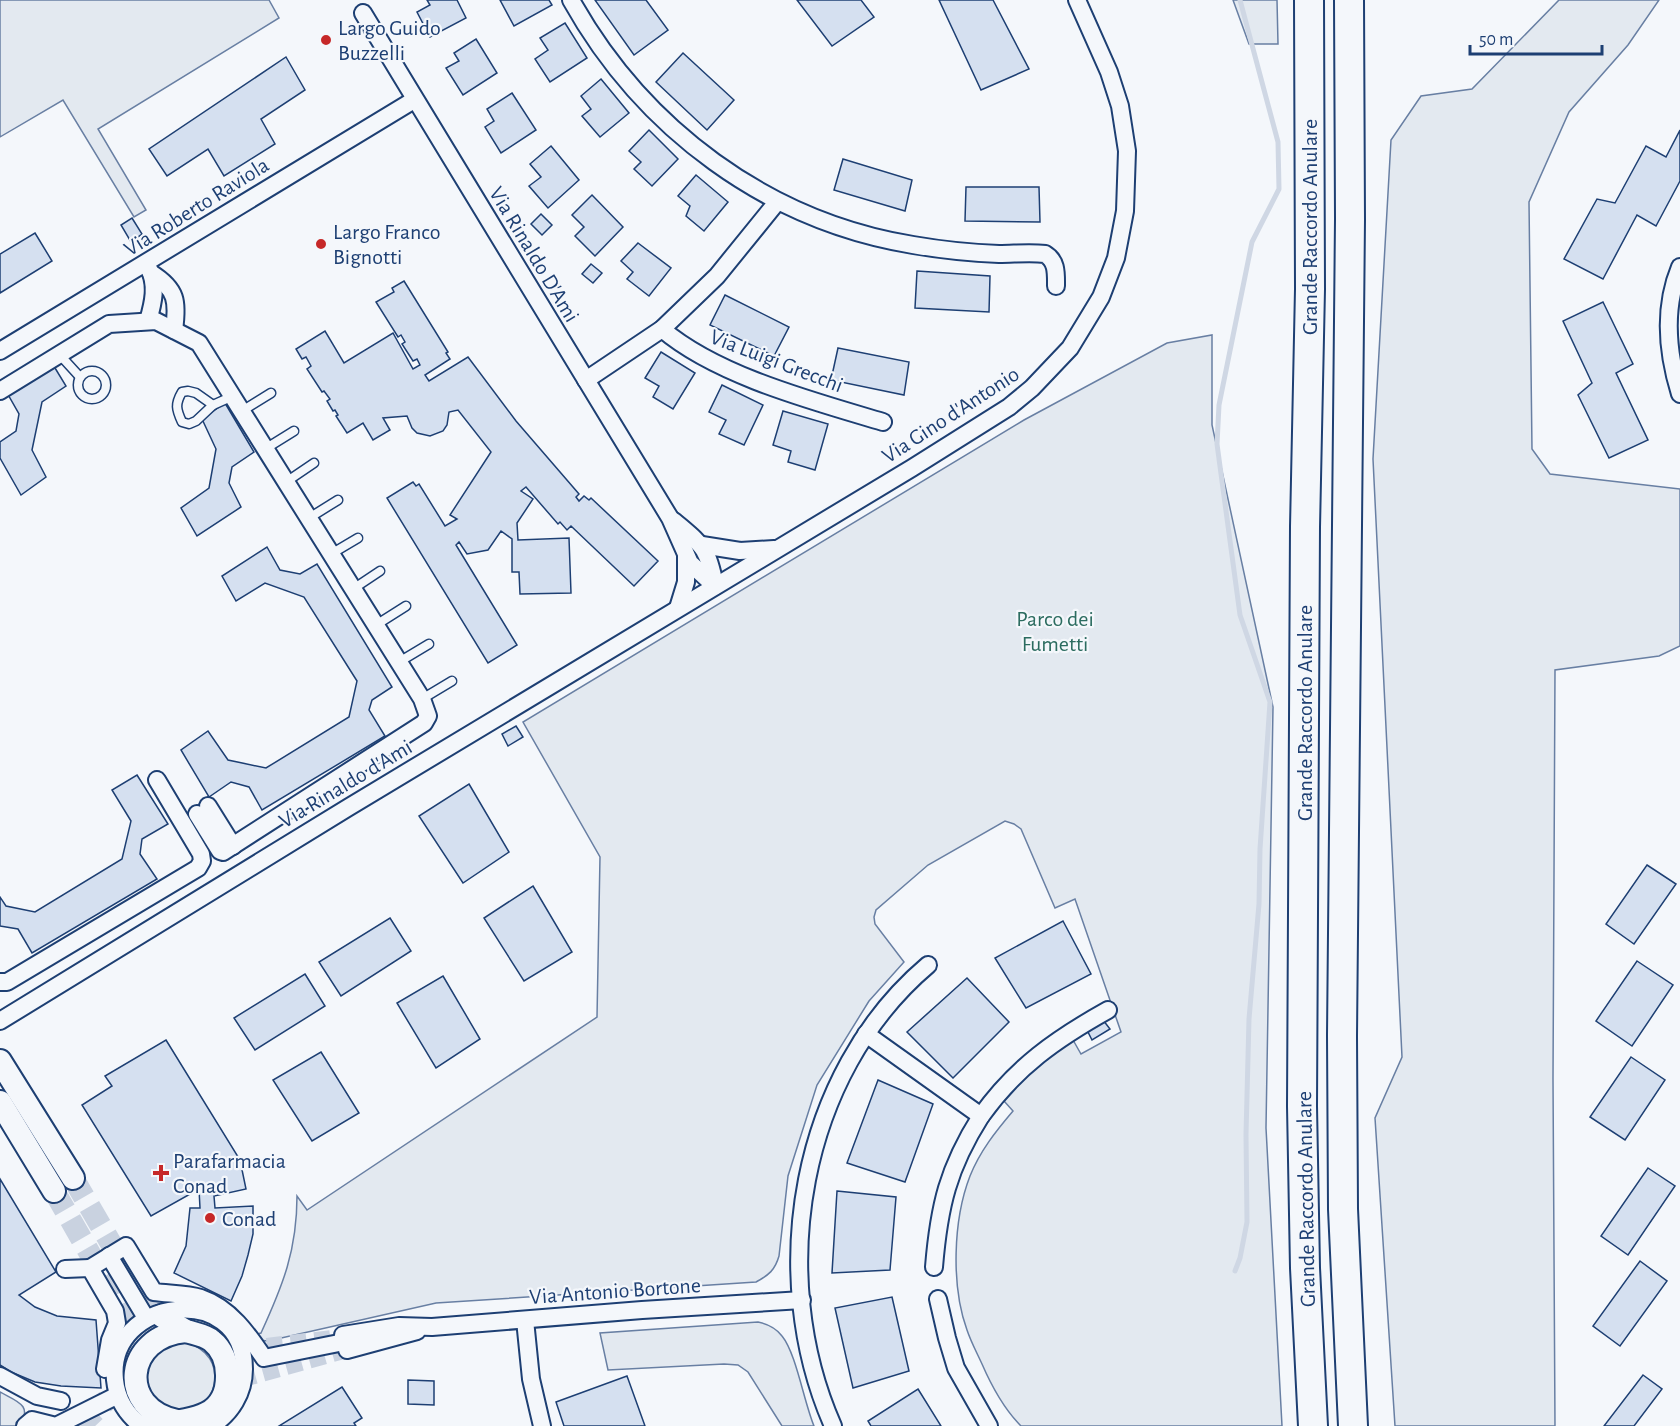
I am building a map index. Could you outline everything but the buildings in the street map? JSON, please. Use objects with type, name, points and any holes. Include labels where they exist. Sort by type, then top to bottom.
[{"type":"highway","name":"Grande Raccordo Anulare","points":[[1309,0],[1310,289],[1305,539],[1302,1106],[1305,1268],[1313,1426]]},
{"type":"highway","name":"Grande Raccordo Anulare","points":[[1348,0],[1350,219],[1342,1036],[1343,1209],[1353,1426]]},
{"type":"street","points":[[571,0],[607,56],[658,116],[715,163],[777,202],[849,230],[894,242],[968,252],[1045,254],[1052,259],[1055,265],[1056,286]]},
{"type":"street","name":"Via Gino d'Antonio","points":[[715,586],[971,432],[1021,399],[1064,356],[1098,303],[1112,269],[1123,227],[1127,151],[1115,90],[1094,34],[1077,0]]},
{"type":"street","name":"Via Rinaldo D'Ami","points":[[363,13],[670,518],[693,566],[715,586]]},
{"type":"street","name":"Via Roberto Raviola","points":[[0,351],[149,268],[414,100]]},
{"type":"street","points":[[586,380],[662,329],[717,276],[777,202]]},
{"type":"street","points":[[1680,267],[1670,300],[1668,336],[1672,365],[1680,394]]},
{"type":"street","points":[[148,321],[153,304],[149,268]]},
{"type":"street","points":[[149,268],[166,282],[176,299],[174,330]]},
{"type":"street","points":[[0,391],[58,353],[109,324],[156,321],[199,343],[422,699],[428,716],[424,723],[233,846],[202,810]]},
{"type":"street","name":"Via Luigi Grecchi","points":[[662,329],[685,347],[735,372],[816,402],[883,422]]},
{"type":"street","name":"Via Rinaldo D'Ami","points":[[670,518],[702,545]]},
{"type":"street","points":[[702,545],[740,551],[778,549]]},
{"type":"street","points":[[702,545],[715,586]]},
{"type":"street","name":"Via Rinaldo D'Ami","points":[[678,608],[686,582],[686,554]]},
{"type":"street","name":"Via Rinaldo d'Ami","points":[[0,1022],[348,807],[715,586]]},
{"type":"street","points":[[0,982],[7,982],[198,868],[202,861],[201,854],[158,780]]},
{"type":"street","points":[[833,1426],[810,1356],[802,1300],[801,1229],[809,1169],[832,1098],[866,1034],[895,996],[928,965]]},
{"type":"street","points":[[934,1267],[939,1218],[948,1181],[956,1159],[981,1116],[1007,1082],[1041,1051],[1108,1010]]},
{"type":"street","points":[[866,1034],[981,1116]]},
{"type":"street","points":[[0,1061],[73,1178]]},
{"type":"street","points":[[0,1102],[54,1191]]},
{"type":"street","points":[[65,1269],[90,1268],[126,1246],[154,1292],[200,1298],[214,1305],[227,1313],[243,1328],[264,1358],[207,1414],[197,1419],[145,1425],[128,1412],[105,1381],[106,1358],[117,1323],[115,1311],[90,1268]]},
{"type":"street","points":[[109,1256],[147,1329],[165,1335],[186,1331]]},
{"type":"street","points":[[938,1299],[956,1368],[989,1426]]},
{"type":"street","name":"Via Antonio Bortone","points":[[264,1358],[345,1342],[379,1343],[432,1327],[802,1300]]},
{"type":"street","points":[[178,1421],[158,1415],[147,1406],[138,1388],[137,1373],[147,1329],[162,1312],[195,1309],[216,1317],[234,1334],[244,1364],[236,1384]]},
{"type":"street","points":[[525,1320],[531,1379],[542,1426]]},
{"type":"street","points":[[116,1395],[117,1355],[131,1332],[147,1329],[186,1331],[213,1342],[237,1348]]},
{"type":"street","points":[[211,1426],[226,1414],[238,1397],[236,1384],[221,1351],[213,1342]]},
{"type":"street","points":[[37,1396],[28,1423],[56,1426],[116,1395],[137,1373]]},
{"type":"street","points":[[0,1376],[37,1396],[61,1401]]},
{"type":"lane","points":[[58,353],[80,377]]},
{"type":"lane","points":[[213,405],[196,393],[188,391],[182,392],[176,401],[176,410],[182,422],[189,424],[196,421],[213,405],[232,396]]},
{"type":"lane","points":[[242,411],[271,393]]},
{"type":"lane","points":[[266,449],[294,431]]},
{"type":"lane","points":[[286,482],[314,463]]},
{"type":"lane","points":[[309,518],[338,500]]},
{"type":"lane","points":[[331,554],[358,538]]},
{"type":"lane","points":[[353,589],[380,572]]},
{"type":"lane","points":[[376,625],[406,606]]},
{"type":"lane","points":[[399,663],[429,644]]},
{"type":"lane","points":[[422,699],[452,681]]},
{"type":"green space","points":[[0,0],[269,0],[279,18],[98,129],[146,210],[134,217],[63,100],[0,137]]},
{"type":"green space","points":[[1233,0],[1277,0],[1278,44],[1249,44]]},
{"type":"green space","points":[[1559,0],[1659,0],[1628,45],[1569,112],[1529,202],[1532,449],[1550,474],[1680,489],[1680,646],[1659,656],[1555,670],[1553,1079],[1555,1426],[1395,1426],[1375,1118],[1402,1057],[1373,459],[1391,140],[1421,96],[1472,89]]},
{"type":"green space","name":"Parco dei Fumetti","points":[[1212,335],[1212,425],[1273,707],[1266,1128],[1282,1426],[1021,1426],[998,1397],[974,1347],[958,1294],[957,1232],[964,1193],[974,1167],[989,1142],[1013,1111],[1004,1101],[1023,1077],[1073,1040],[1081,1054],[1121,1032],[1075,899],[1055,908],[1021,829],[1005,821],[928,865],[876,910],[875,924],[904,962],[869,1001],[817,1085],[788,1176],[779,1256],[776,1265],[765,1277],[756,1282],[436,1303],[268,1341],[257,1340],[257,1334],[261,1333],[269,1316],[287,1267],[294,1233],[297,1196],[307,1210],[597,1017],[600,857],[523,722],[1024,420],[1167,343]]},
{"type":"green space","points":[[758,1322],[774,1329],[787,1344],[814,1426],[782,1426],[748,1372],[738,1365],[608,1370],[600,1333]]},
{"type":"green space","points":[[181,1343],[194,1346],[205,1353],[212,1364],[215,1377],[212,1390],[205,1401],[194,1408],[181,1411],[168,1408],[157,1401],[150,1390],[147,1377],[150,1364],[157,1353],[168,1346]]},
{"type":"green space","points":[[0,1392],[17,1401],[24,1408],[25,1413],[19,1426],[0,1426]]},
{"type":"waterway","points":[[1235,1271],[1247,1222],[1246,1134],[1249,1019],[1259,904],[1260,849],[1270,702],[1240,615],[1217,444],[1219,405],[1252,242],[1279,189],[1278,142],[1240,0]]},
{"type":"tunnel","points":[[73,1178],[135,1285],[151,1307],[162,1316]]},
{"type":"tunnel","points":[[54,1191],[136,1334]]},
{"type":"tunnel","points":[[243,1349],[331,1338]]},
{"type":"tunnel","points":[[240,1380],[347,1350]]},
{"type":"tunnel","points":[[79,1426],[107,1400]]},
{"type":"place","name":"Largo Guido Buzzelli","points":[[326,40]]},
{"type":"place","name":"Largo Franco Bignotti","points":[[321,244]]},
{"type":"place","name":"Parafarmacia Conad","points":[[161,1173]]},
{"type":"place","name":"Conad","points":[[210,1218]]}]
